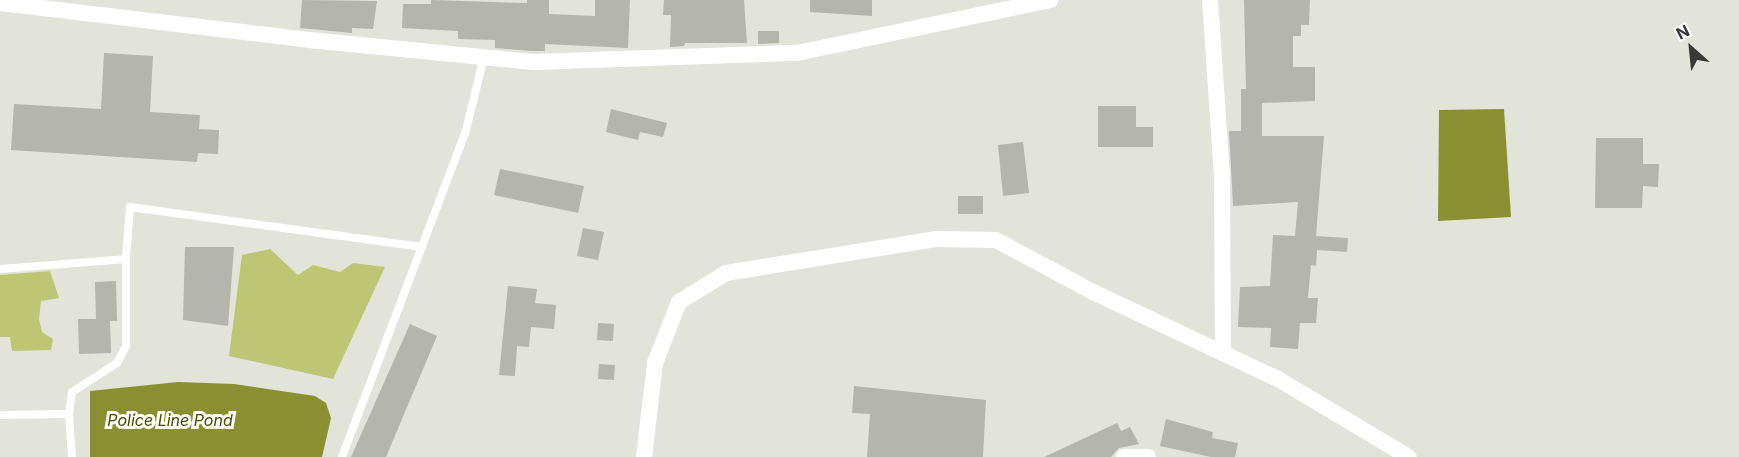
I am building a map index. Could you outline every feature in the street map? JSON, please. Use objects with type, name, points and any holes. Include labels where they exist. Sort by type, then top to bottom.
[{"type":"street","points":[[0,3],[534,62],[797,52],[1051,0]]},
{"type":"street","points":[[1210,0],[1222,177],[1223,353]]},
{"type":"street","points":[[644,457],[655,363],[679,302],[726,273],[937,239],[996,240],[1093,292],[1278,379],[1409,457]]},
{"type":"street","points":[[1124,457],[1148,457]]},
{"type":"lane","points":[[342,457],[465,134],[484,57]]},
{"type":"lane","points":[[72,457],[69,414],[72,392],[117,363],[126,346],[126,259],[130,207],[422,247]]},
{"type":"lane","points":[[0,269],[126,259]]},
{"type":"lane","points":[[0,415],[69,414]]},
{"type":"shaded area","points":[[270,249],[298,275],[313,265],[340,272],[353,263],[385,267],[333,379],[229,356],[242,255]]},
{"type":"shaded area","points":[[50,271],[59,298],[41,301],[39,319],[42,332],[53,339],[51,350],[12,351],[10,337],[0,337],[0,275]]},
{"type":"water","points":[[1504,109],[1511,217],[1438,221],[1439,110]]},
{"type":"water","name":"Police Line Pond","points":[[178,382],[234,384],[315,396],[326,403],[331,418],[322,457],[90,457],[90,391]]},
{"type":"building","points":[[302,0],[377,1],[373,29],[352,28],[352,33],[300,28]]},
{"type":"building","points":[[431,0],[527,3],[527,0],[549,0],[549,14],[595,16],[595,0],[630,0],[628,48],[545,44],[545,51],[495,48],[495,40],[458,39],[458,31],[402,28],[403,4],[431,4]]},
{"type":"building","points":[[664,0],[744,0],[747,43],[685,43],[684,46],[670,47],[671,15],[663,15]]},
{"type":"building","points":[[810,0],[872,0],[872,16],[810,12]]},
{"type":"building","points":[[1244,0],[1310,0],[1309,25],[1301,25],[1301,36],[1293,36],[1293,67],[1315,67],[1315,101],[1262,103],[1262,136],[1324,136],[1316,236],[1348,238],[1347,252],[1317,250],[1316,266],[1311,265],[1308,298],[1318,298],[1316,323],[1300,323],[1298,349],[1270,347],[1271,328],[1238,327],[1240,287],[1270,286],[1273,235],[1295,236],[1298,202],[1233,206],[1229,131],[1241,131],[1241,89],[1246,89]]},
{"type":"building","points":[[758,31],[779,31],[779,43],[758,44]]},
{"type":"building","points":[[104,53],[153,56],[150,112],[200,115],[199,129],[219,130],[218,154],[198,153],[197,162],[11,150],[14,104],[101,109]]},
{"type":"building","points":[[1098,106],[1136,106],[1136,127],[1153,127],[1153,147],[1098,147]]},
{"type":"building","points":[[611,109],[667,123],[663,137],[640,132],[638,140],[606,132]]},
{"type":"building","points":[[1596,138],[1643,138],[1643,164],[1659,164],[1658,187],[1643,186],[1642,208],[1595,208]]},
{"type":"building","points":[[1023,142],[1029,193],[1003,196],[998,145]]},
{"type":"building","points":[[500,169],[584,186],[578,213],[494,195]]},
{"type":"building","points":[[958,196],[983,196],[983,214],[958,214]]},
{"type":"building","points":[[583,228],[604,232],[598,260],[577,256]]},
{"type":"building","points":[[185,247],[234,247],[228,326],[183,320]]},
{"type":"building","points":[[116,281],[117,321],[110,321],[111,353],[79,354],[78,319],[96,319],[95,282]]},
{"type":"building","points":[[508,286],[537,289],[535,303],[556,305],[554,329],[531,327],[529,347],[517,346],[515,376],[499,375]]},
{"type":"building","points":[[598,323],[614,324],[613,341],[597,340]]},
{"type":"building","points":[[410,324],[437,336],[386,457],[351,457]]},
{"type":"building","points":[[599,364],[615,365],[614,380],[598,379]]},
{"type":"building","points":[[854,386],[986,400],[983,457],[867,457],[870,414],[852,413]]},
{"type":"building","points":[[1166,419],[1213,432],[1212,438],[1238,443],[1235,457],[1211,457],[1160,446]]},
{"type":"building","points":[[1117,423],[1121,431],[1130,427],[1139,444],[1119,448],[1111,457],[1044,457]]}]
